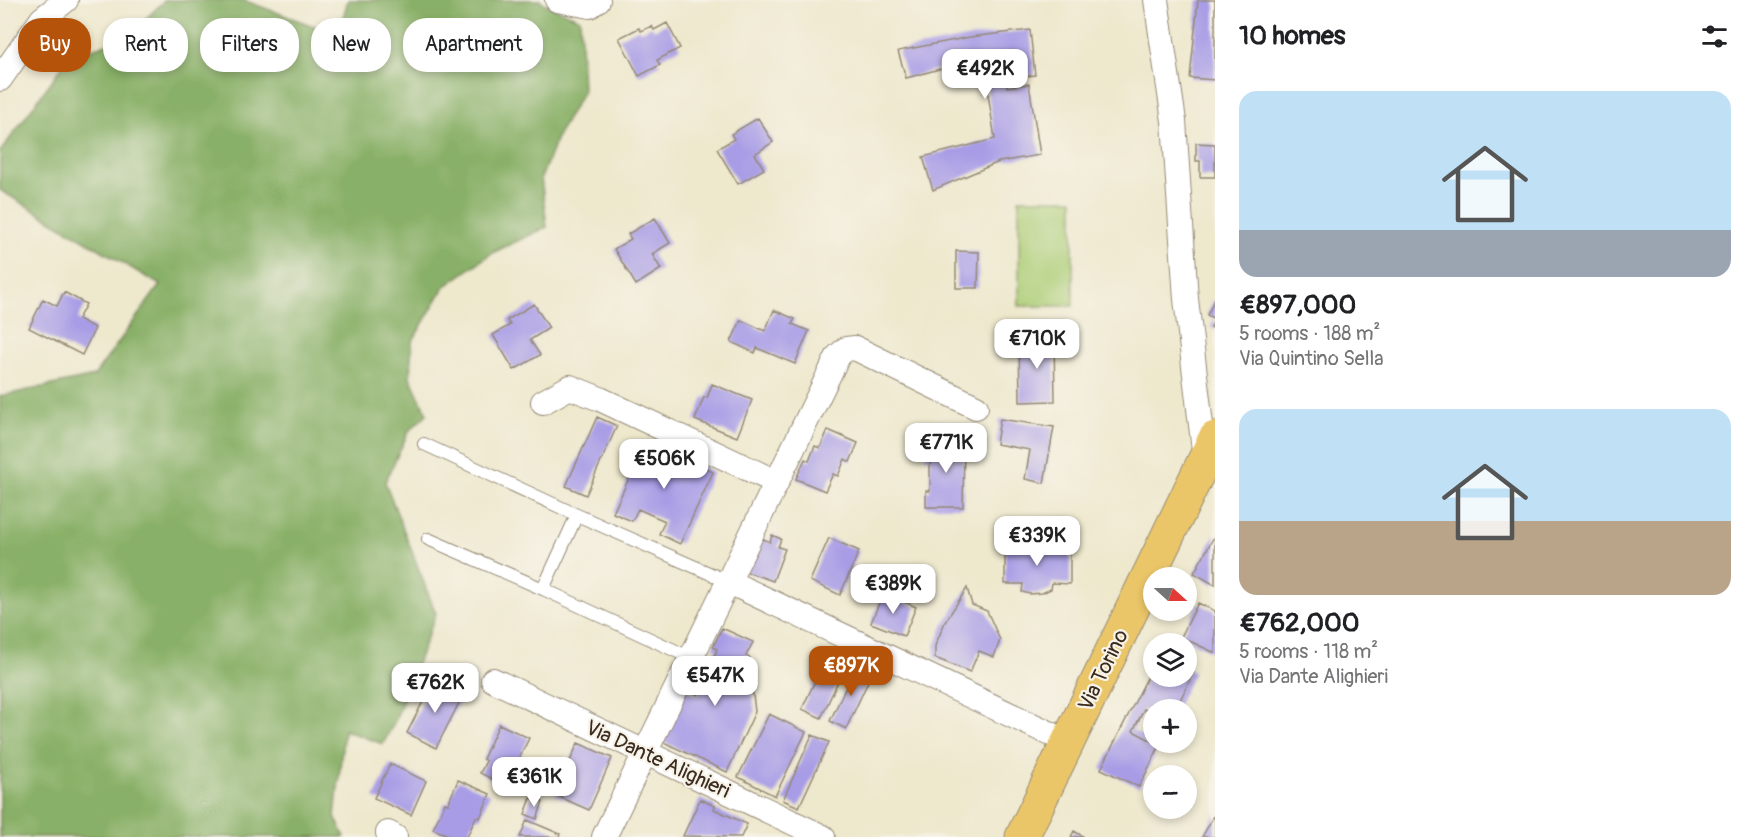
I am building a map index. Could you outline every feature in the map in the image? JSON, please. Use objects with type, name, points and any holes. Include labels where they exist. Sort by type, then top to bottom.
[{"type":"main road","name":"Via Torino","points":[[1022,837],[1210,449]]},
{"type":"street","points":[[0,79],[42,19],[66,0]]},
{"type":"street","points":[[557,0],[590,6],[598,0]]},
{"type":"street","points":[[1156,0],[1174,121],[1186,299],[1210,449]]},
{"type":"street","points":[[604,837],[838,356],[846,349],[855,348],[976,407]]},
{"type":"street","points":[[543,402],[570,387],[776,482]]},
{"type":"street","points":[[728,581],[1068,742]]},
{"type":"street","name":"Via Dante Alighieri","points":[[493,680],[644,754],[823,837]]},
{"type":"lane","points":[[424,444],[577,515],[728,581]]},
{"type":"lane","points":[[543,589],[577,515]]},
{"type":"lane","points":[[428,539],[543,589],[691,658]]},
{"type":"green space","points":[[165,0],[243,0],[292,18],[200,18],[200,72],[299,72],[299,21],[311,25],[311,72],[391,72],[391,18],[343,18],[348,0],[540,0],[580,19],[583,91],[558,135],[541,178],[547,227],[492,253],[444,287],[412,342],[410,377],[427,414],[409,431],[385,482],[436,614],[395,721],[383,744],[344,730],[335,817],[345,837],[0,837],[0,396],[94,376],[160,285],[0,190],[0,152],[58,72],[91,72],[91,49],[103,45],[103,72],[188,72],[188,18],[147,18]]},
{"type":"green space","points":[[1019,199],[1073,199],[1073,306],[1019,306]]},
{"type":"building","points":[[1198,0],[1215,0],[1215,80],[1190,78]]},
{"type":"building","points":[[667,23],[680,48],[657,60],[660,65],[639,76],[619,38],[639,28],[641,31],[652,26],[654,30]]},
{"type":"building","points":[[1030,30],[1035,75],[1006,79],[1007,87],[1029,84],[1040,155],[999,162],[933,190],[923,157],[995,139],[986,81],[976,82],[973,60],[906,78],[898,51],[970,37]]},
{"type":"building","points":[[758,118],[773,142],[755,154],[764,169],[738,184],[717,149],[734,139],[731,134]]},
{"type":"building","points":[[1196,143],[1215,144],[1215,177],[1200,177],[1200,161],[1196,161]]},
{"type":"building","points":[[655,218],[670,243],[652,254],[661,269],[636,285],[614,249],[631,239],[628,234]]},
{"type":"building","points":[[956,251],[979,252],[978,288],[956,288]]},
{"type":"building","points":[[64,292],[86,304],[78,319],[95,328],[82,355],[29,328],[43,299],[57,306]]},
{"type":"building","points":[[1215,298],[1215,319],[1207,315]]},
{"type":"building","points":[[534,304],[549,328],[530,340],[540,355],[514,370],[493,335],[510,325],[507,320]]},
{"type":"building","points":[[774,310],[795,319],[792,324],[809,331],[795,364],[757,348],[755,353],[731,342],[741,320],[765,331]]},
{"type":"building","points":[[1054,337],[1055,401],[1020,402],[1019,338]]},
{"type":"building","points":[[712,384],[752,400],[737,437],[695,420]]},
{"type":"building","points":[[597,417],[617,426],[586,495],[566,486]]},
{"type":"building","points":[[1000,419],[1054,427],[1044,483],[1025,479],[1030,450],[996,444]]},
{"type":"building","points":[[828,430],[858,443],[850,462],[845,459],[838,476],[833,474],[825,491],[796,479],[805,459],[809,461],[815,446],[820,448]]},
{"type":"building","points":[[646,441],[713,472],[680,544],[659,534],[665,521],[638,509],[632,521],[613,513]]},
{"type":"building","points":[[926,442],[964,442],[963,507],[926,507],[926,491],[930,491],[930,458],[926,458]]},
{"type":"building","points":[[772,535],[781,539],[778,547],[785,549],[773,581],[744,571],[761,538],[770,542]]},
{"type":"building","points":[[1215,535],[1215,585],[1197,575],[1197,568]]},
{"type":"building","points":[[829,538],[859,551],[840,595],[810,581]]},
{"type":"building","points":[[1005,545],[1070,545],[1070,584],[1052,583],[1051,589],[1042,593],[1030,594],[1022,592],[1023,584],[1005,584]]},
{"type":"building","points":[[967,588],[972,605],[987,611],[1000,640],[994,657],[979,651],[970,672],[935,658],[935,646],[945,622]]},
{"type":"building","points":[[883,593],[916,607],[904,636],[871,623]]},
{"type":"building","points":[[1198,603],[1215,611],[1215,653],[1197,645],[1197,633],[1183,633],[1189,621],[1197,621]]},
{"type":"building","points":[[722,628],[753,642],[746,656],[750,658],[744,673],[739,671],[737,679],[752,686],[755,712],[727,772],[659,740],[683,688],[698,695],[717,649],[713,647]]},
{"type":"building","points":[[828,653],[847,662],[821,718],[802,709]]},
{"type":"building","points":[[695,663],[705,667],[696,687],[687,683]]},
{"type":"building","points":[[856,666],[872,673],[846,729],[830,721]]},
{"type":"building","points":[[434,680],[463,695],[436,748],[407,733]]},
{"type":"building","points":[[1143,686],[1186,687],[1180,699],[1143,699],[1143,711],[1133,731],[1143,736],[1143,753],[1156,753],[1150,765],[1143,765],[1143,779],[1139,787],[1101,769]]},
{"type":"building","points":[[769,714],[806,732],[775,796],[738,777]]},
{"type":"building","points":[[499,724],[529,738],[518,761],[514,759],[502,784],[480,773],[486,761],[483,759]]},
{"type":"building","points":[[812,735],[829,742],[799,807],[783,800]]},
{"type":"building","points":[[578,743],[612,758],[589,810],[555,795]]},
{"type":"building","points":[[390,764],[426,781],[411,815],[374,798]]},
{"type":"building","points":[[458,780],[490,794],[480,818],[476,817],[467,837],[453,837],[433,829],[445,803],[448,804]]},
{"type":"building","points":[[531,798],[543,802],[537,819],[525,814]]},
{"type":"building","points":[[700,799],[715,806],[714,809],[747,824],[741,837],[683,836]]},
{"type":"building","points":[[1215,814],[1215,837],[1202,837]]},
{"type":"building","points":[[527,820],[560,834],[559,837],[520,837]]},
{"type":"building","points":[[1074,831],[1084,837],[1071,837]]}]
